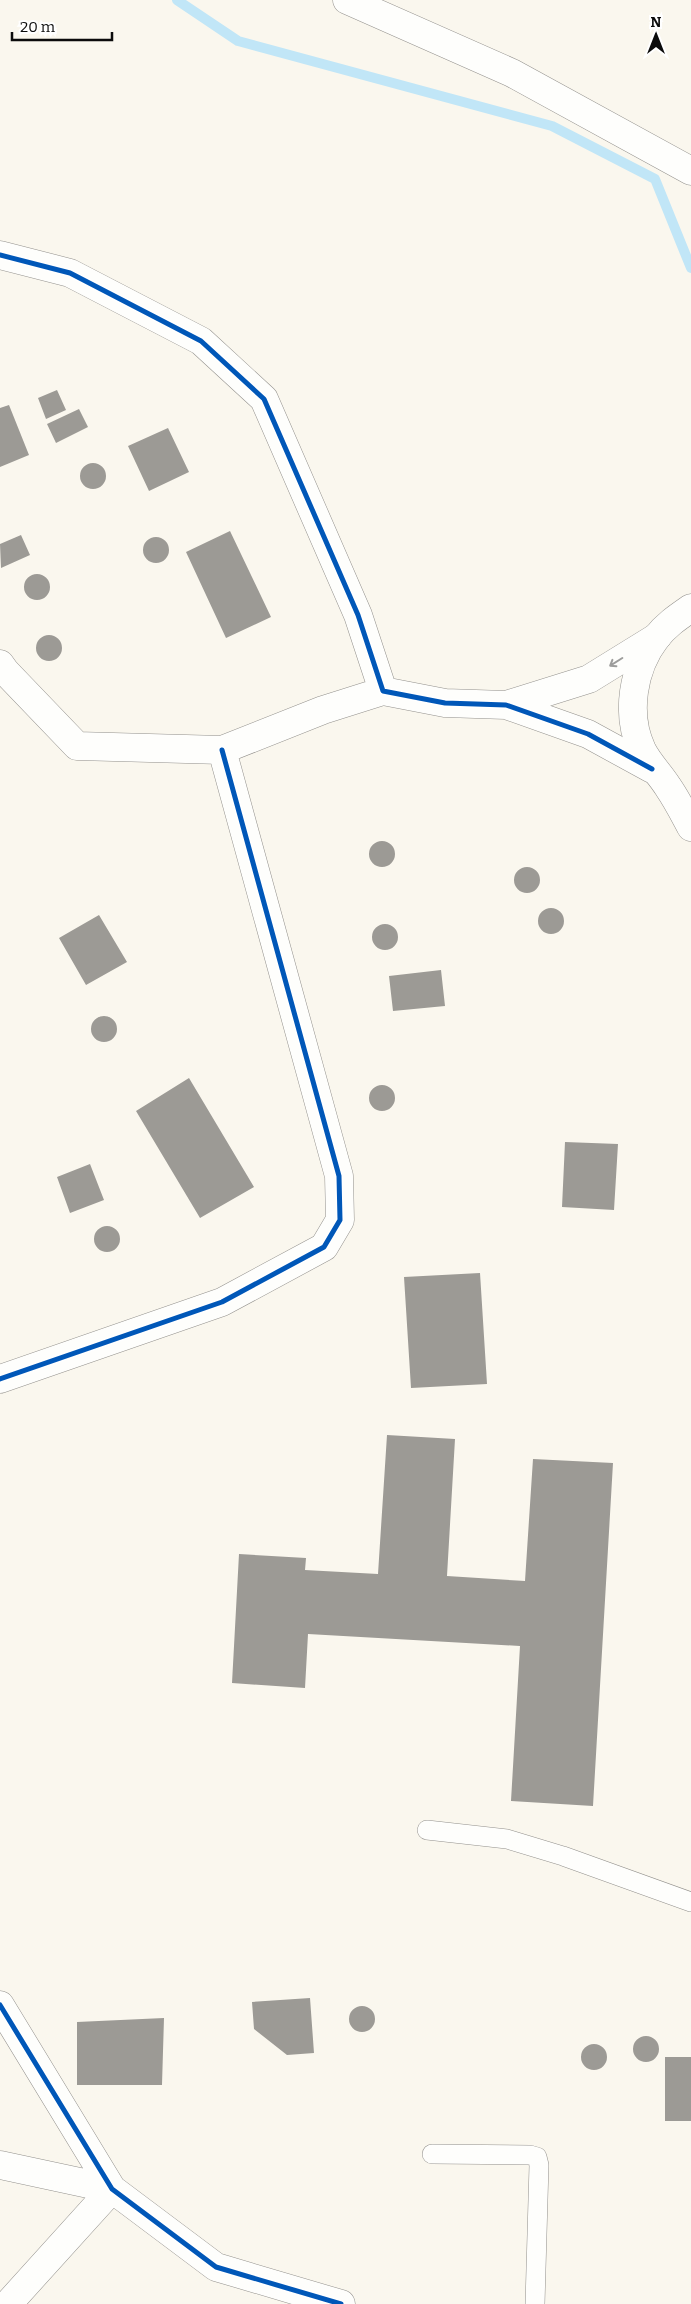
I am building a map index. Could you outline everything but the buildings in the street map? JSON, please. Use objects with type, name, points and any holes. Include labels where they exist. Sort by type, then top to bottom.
[{"type":"street","points":[[347,0],[512,73],[691,171]]},
{"type":"street","points":[[0,254],[70,273],[201,341],[264,399],[358,615],[382,692]]},
{"type":"street","points":[[691,608],[673,620],[657,636],[644,656],[636,678],[633,701],[634,725],[641,748],[691,827]]},
{"type":"street","points":[[506,705],[589,679],[657,636]]},
{"type":"street","points":[[2,670],[77,746],[222,750],[323,710],[382,692],[445,703],[506,705],[588,734],[660,777],[691,803]]},
{"type":"street","points":[[0,1379],[222,1302],[324,1247],[340,1220],[339,1176],[222,750]]},
{"type":"street","points":[[0,2005],[112,2189],[216,2267],[342,2304]]},
{"type":"street","points":[[0,2165],[112,2189]]},
{"type":"street","points":[[8,2304],[112,2189]]},
{"type":"lane","points":[[427,1830],[507,1839],[563,1856],[691,1902]]},
{"type":"lane","points":[[432,2154],[530,2155],[537,2157],[534,2304]]},
{"type":"waterway","points":[[177,0],[238,41],[552,126],[655,179],[691,268]]},
{"type":"cycle path","points":[[0,255],[70,273],[201,341],[264,399],[358,615],[383,691],[445,703],[506,705],[588,734],[652,769]]},
{"type":"cycle path","points":[[0,1379],[222,1302],[324,1247],[340,1220],[339,1176],[222,750]]},
{"type":"cycle path","points":[[0,2005],[112,2189],[216,2267],[341,2304]]}]
